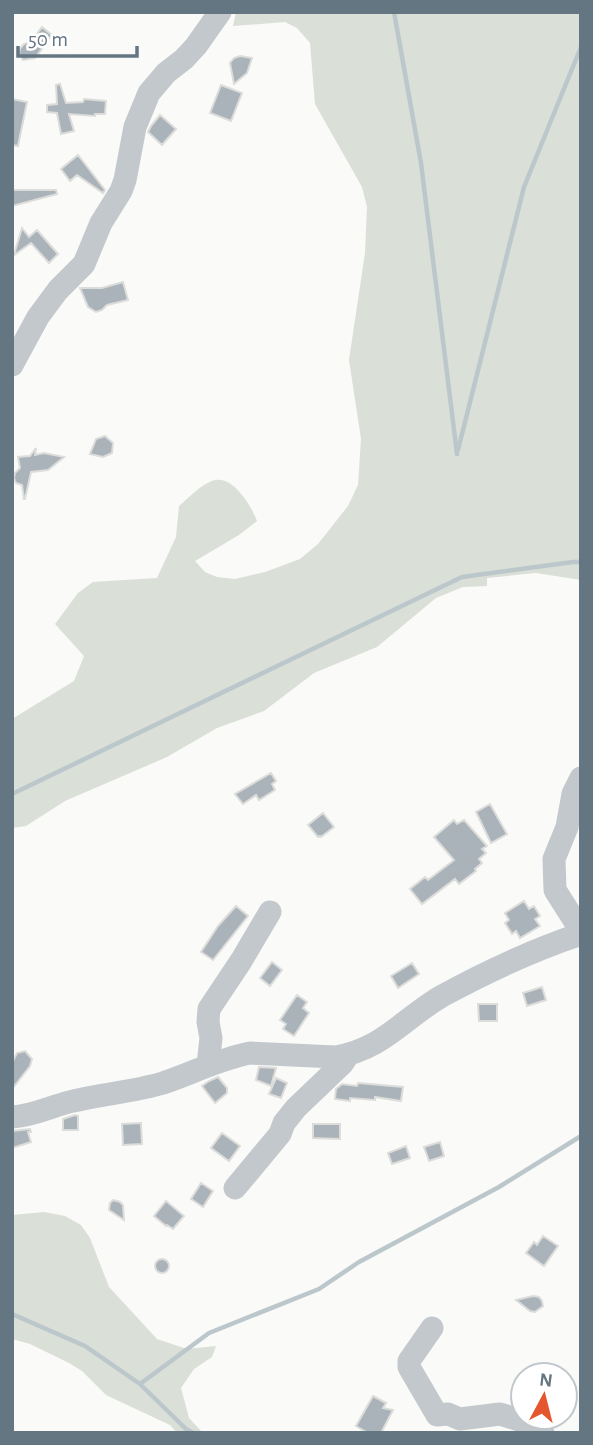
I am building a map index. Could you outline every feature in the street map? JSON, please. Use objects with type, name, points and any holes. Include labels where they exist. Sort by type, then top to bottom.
[{"type":"street","points":[[12,365],[38,317],[58,290],[84,264],[101,223],[125,180],[135,127],[149,93],[166,73],[196,46],[220,12]]},
{"type":"street","points":[[12,1118],[24,1117],[90,1097],[163,1083],[208,1065],[250,1053],[335,1057],[348,1055],[384,1038],[440,997],[581,932],[555,890],[554,859],[567,827],[573,794],[581,778]]},
{"type":"street","points":[[208,1065],[211,1038],[209,1009],[270,912]]},
{"type":"street","points":[[235,1188],[280,1134],[284,1123],[296,1108],[342,1065],[348,1055]]},
{"type":"street","points":[[432,1328],[410,1361],[409,1367],[438,1415],[448,1414],[460,1419],[500,1414],[519,1420],[543,1433]]},
{"type":"shaded area","points":[[236,12],[581,12],[581,580],[536,573],[487,578],[487,586],[463,587],[436,598],[377,647],[314,673],[264,711],[217,728],[167,757],[65,801],[26,826],[12,828],[12,719],[74,681],[84,656],[55,624],[78,593],[93,582],[157,578],[176,537],[179,506],[211,481],[223,480],[236,488],[247,501],[257,521],[195,561],[205,572],[217,577],[235,579],[265,572],[300,559],[318,544],[348,506],[358,485],[361,439],[349,360],[365,253],[367,207],[362,187],[315,104],[310,43],[297,28],[285,22],[233,26]]},
{"type":"shaded area","points":[[44,1212],[65,1216],[81,1225],[90,1238],[109,1287],[157,1339],[187,1349],[216,1346],[212,1357],[194,1369],[181,1388],[189,1418],[203,1433],[177,1433],[170,1425],[106,1395],[82,1371],[69,1363],[30,1344],[12,1339],[12,1215]]},
{"type":"building","points":[[42,27],[52,35],[35,58],[23,60],[19,54],[20,49],[31,42]]},
{"type":"building","points":[[240,56],[252,58],[247,73],[234,84],[230,63]]},
{"type":"building","points":[[60,84],[66,103],[83,102],[84,99],[106,101],[105,114],[69,114],[74,131],[61,134],[57,113],[47,112],[47,105],[57,104],[56,85]]},
{"type":"building","points":[[221,85],[242,93],[231,121],[210,113]]},
{"type":"building","points":[[12,99],[27,102],[18,146],[12,145]]},
{"type":"building","points":[[160,115],[176,129],[162,145],[148,132]]},
{"type":"building","points":[[78,155],[105,190],[103,193],[77,175],[70,181],[61,169]]},
{"type":"building","points":[[12,190],[56,190],[57,194],[12,206]]},
{"type":"building","points":[[22,228],[29,237],[37,230],[58,254],[49,263],[31,243],[14,255]]},
{"type":"building","points":[[123,282],[128,300],[107,305],[96,312],[88,307],[80,288],[102,288]]},
{"type":"building","points":[[105,436],[113,443],[112,453],[103,457],[90,454],[96,439]]},
{"type":"building","points":[[36,448],[35,455],[44,453],[64,457],[48,470],[31,472],[24,499],[22,485],[16,483],[14,478],[20,468],[18,457],[30,456]]},
{"type":"building","points":[[271,773],[276,781],[272,784],[275,790],[259,800],[256,795],[243,804],[235,794]]},
{"type":"building","points":[[490,804],[507,834],[491,843],[476,812]]},
{"type":"building","points":[[323,813],[334,827],[318,837],[308,825]]},
{"type":"building","points":[[454,820],[457,824],[464,820],[487,846],[482,849],[486,853],[479,859],[482,863],[476,871],[459,884],[455,879],[422,904],[410,889],[425,877],[428,880],[454,860],[434,837]]},
{"type":"building","points":[[524,901],[529,909],[534,906],[540,916],[535,919],[540,926],[520,938],[516,931],[512,934],[505,923],[509,920],[505,913]]},
{"type":"building","points":[[236,906],[248,916],[213,960],[201,952],[218,926]]},
{"type":"building","points":[[272,962],[282,970],[270,986],[260,978]]},
{"type":"building","points":[[412,963],[419,974],[398,988],[391,976]]},
{"type":"building","points":[[542,987],[546,1000],[527,1006],[523,993]]},
{"type":"building","points":[[297,995],[307,1002],[303,1008],[309,1013],[294,1036],[283,1029],[286,1024],[280,1020]]},
{"type":"building","points":[[478,1004],[497,1004],[497,1021],[479,1021]]},
{"type":"building","points":[[25,1051],[32,1059],[30,1066],[12,1089],[12,1063],[17,1053]]},
{"type":"building","points":[[259,1067],[276,1068],[271,1086],[256,1080]]},
{"type":"building","points":[[218,1077],[227,1088],[227,1093],[215,1103],[202,1086]]},
{"type":"building","points":[[276,1078],[287,1083],[281,1098],[269,1094]]},
{"type":"building","points":[[358,1083],[403,1087],[401,1101],[375,1097],[375,1100],[335,1099],[336,1089],[342,1084],[357,1086]]},
{"type":"building","points":[[78,1116],[78,1130],[63,1130],[63,1119]]},
{"type":"building","points":[[141,1123],[142,1144],[123,1145],[122,1124]]},
{"type":"building","points":[[313,1124],[340,1124],[340,1139],[313,1138]]},
{"type":"building","points":[[30,1129],[31,1132],[28,1132],[31,1142],[12,1148],[12,1131]]},
{"type":"building","points":[[222,1133],[240,1146],[229,1161],[211,1148]]},
{"type":"building","points":[[440,1142],[444,1156],[429,1161],[424,1147]]},
{"type":"building","points":[[406,1146],[410,1158],[392,1164],[388,1153]]},
{"type":"building","points":[[201,1183],[213,1191],[203,1207],[191,1199]]},
{"type":"building","points":[[113,1200],[123,1205],[124,1220],[109,1210]]},
{"type":"building","points":[[166,1201],[184,1216],[173,1229],[154,1216]]},
{"type":"building","points":[[543,1236],[558,1246],[544,1266],[526,1253],[534,1242],[537,1245]]},
{"type":"building","points":[[159,1259],[165,1259],[169,1266],[165,1273],[159,1273],[155,1269],[155,1263]]},
{"type":"building","points":[[539,1297],[543,1306],[535,1312],[516,1300]]},
{"type":"building","points":[[373,1396],[386,1403],[383,1408],[393,1410],[381,1433],[368,1433],[356,1426]]},
{"type":"waterway","points":[[394,12],[421,163],[457,454]]},
{"type":"waterway","points":[[458,450],[524,187],[581,47]]},
{"type":"waterway","points":[[12,794],[462,577],[581,562]]},
{"type":"waterway","points":[[140,1384],[209,1333],[319,1289],[359,1262],[499,1187],[581,1136]]},
{"type":"waterway","points":[[12,1314],[85,1346],[140,1384],[193,1433]]}]
